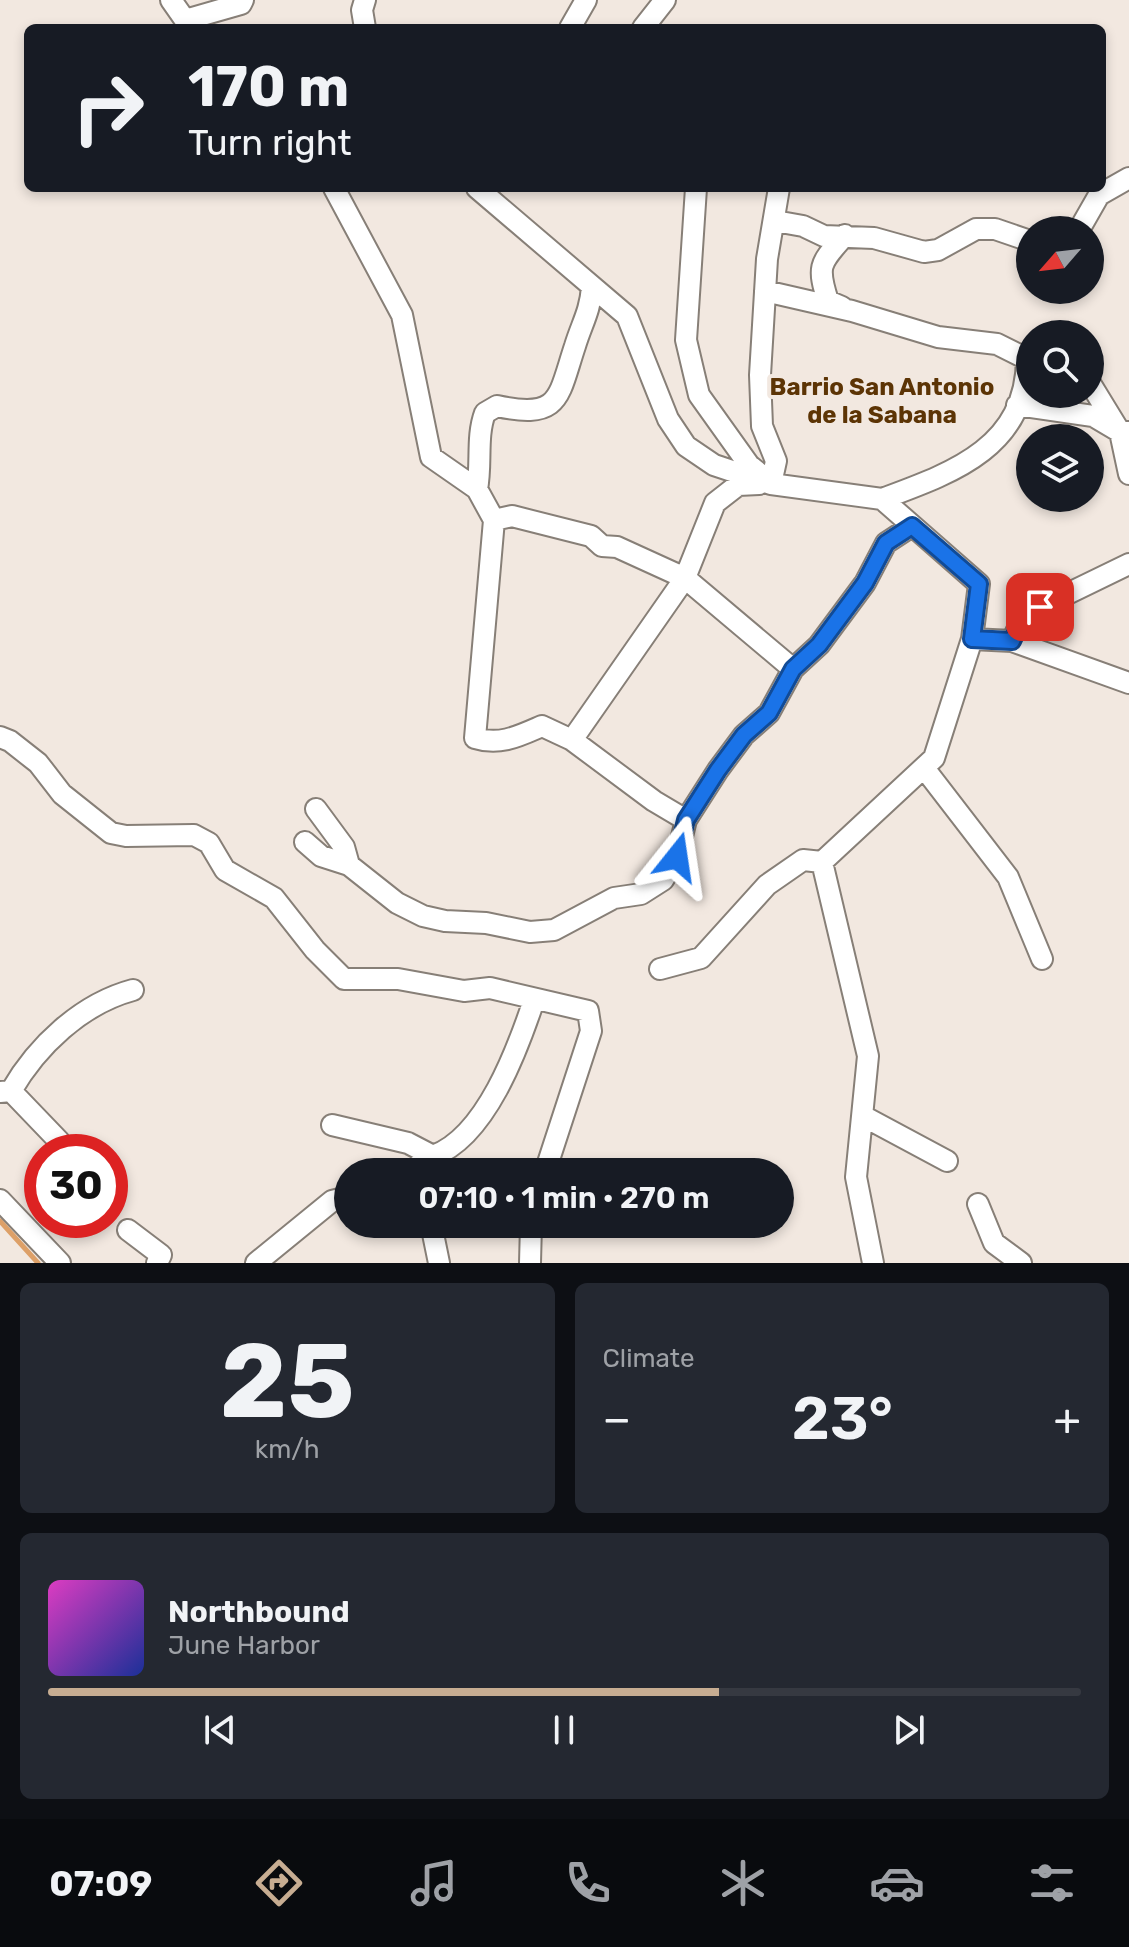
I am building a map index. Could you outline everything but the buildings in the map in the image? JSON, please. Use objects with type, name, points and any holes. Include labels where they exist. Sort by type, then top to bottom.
[{"type":"street","points":[[163,0],[187,24]]},
{"type":"street","points":[[171,0],[187,24]]},
{"type":"street","points":[[187,24],[241,4],[243,0]]},
{"type":"street","points":[[364,24],[362,10],[365,0]]},
{"type":"street","points":[[572,24],[586,0]]},
{"type":"street","points":[[646,24],[665,0]]},
{"type":"street","points":[[1106,191],[1127,179]]},
{"type":"street","points":[[336,192],[402,315],[431,457],[477,489],[494,520],[475,738],[486,742],[510,740],[542,726],[572,740],[654,801],[686,820]]},
{"type":"street","points":[[482,192],[627,316],[668,419],[686,446],[714,465],[771,484]]},
{"type":"street","points":[[696,192],[686,340],[699,395],[749,465],[771,484]]},
{"type":"street","points":[[771,484],[776,461],[762,426],[760,375],[765,291],[779,192]]},
{"type":"street","points":[[1087,216],[1099,195],[1104,192]]},
{"type":"street","points":[[775,221],[803,226],[824,236],[845,235],[924,252],[938,250],[976,229],[995,229],[1016,236]]},
{"type":"street","points":[[845,235],[822,260],[820,276],[828,301],[852,311]]},
{"type":"street","points":[[477,489],[480,425],[485,413],[497,406],[522,412],[543,408],[563,391],[577,338],[590,312],[592,287]]},
{"type":"street","points":[[765,291],[852,311],[938,337],[997,344],[1016,354]]},
{"type":"street","points":[[1104,403],[1125,432],[1129,474]]},
{"type":"street","points":[[572,740],[685,578],[715,503],[738,485],[771,484],[882,499],[937,479],[988,451],[1016,407]]},
{"type":"street","points":[[1038,408],[1093,416],[1125,432]]},
{"type":"street","points":[[660,969],[701,958],[767,885],[803,860],[822,862],[934,758],[972,639],[979,584],[882,499]]},
{"type":"street","points":[[494,520],[512,516],[591,536],[602,546],[617,547],[685,578],[793,669]]},
{"type":"street","points":[[305,842],[321,856],[349,865],[397,903],[423,916],[530,932],[554,930],[614,898],[641,894],[663,880],[677,857],[686,820],[744,735],[769,713],[793,669],[819,645],[865,583],[886,543],[912,526]]},
{"type":"street","points":[[1012,641],[1024,615],[1129,564]]},
{"type":"street","points":[[972,639],[1012,641],[1129,683]]},
{"type":"street","points":[[0,737],[38,763],[62,794],[111,833],[126,836],[194,835],[209,843],[225,870],[282,906],[315,950],[344,979],[398,979],[464,991],[490,988],[534,1000],[580,1006],[592,1018],[591,1031],[550,1158]]},
{"type":"street","points":[[924,768],[1008,877],[1042,959]]},
{"type":"street","points":[[316,809],[344,847],[349,865]]},
{"type":"street","points":[[822,862],[868,1056],[856,1177],[873,1263]]},
{"type":"street","points":[[51,1134],[5,1092],[28,1061],[74,1019],[112,996],[133,990]]},
{"type":"street","points":[[430,1158],[447,1151],[494,1096],[521,1043],[534,1000]]},
{"type":"street","points":[[863,1116],[947,1161]]},
{"type":"street","points":[[332,1125],[408,1143],[433,1156]]},
{"type":"street","points":[[0,1200],[60,1263]]},
{"type":"street","points":[[256,1263],[334,1200]]},
{"type":"street","points":[[978,1204],[994,1243],[1021,1263]]},
{"type":"street","points":[[128,1230],[161,1255],[157,1263]]},
{"type":"street","points":[[434,1238],[439,1263]]},
{"type":"street","points":[[528,1238],[530,1263]]},
{"type":"waterway","points":[[0,1221],[38,1263]]},
{"type":"district","name":"Barrio San Antonio de la Sabana","points":[[882,401]]},
{"type":"route","points":[[677,857],[686,820],[718,770],[744,735],[769,713],[793,669],[819,645],[865,583],[886,543],[912,526],[979,584],[972,639],[1012,641],[1024,615],[1040,607]]}]
